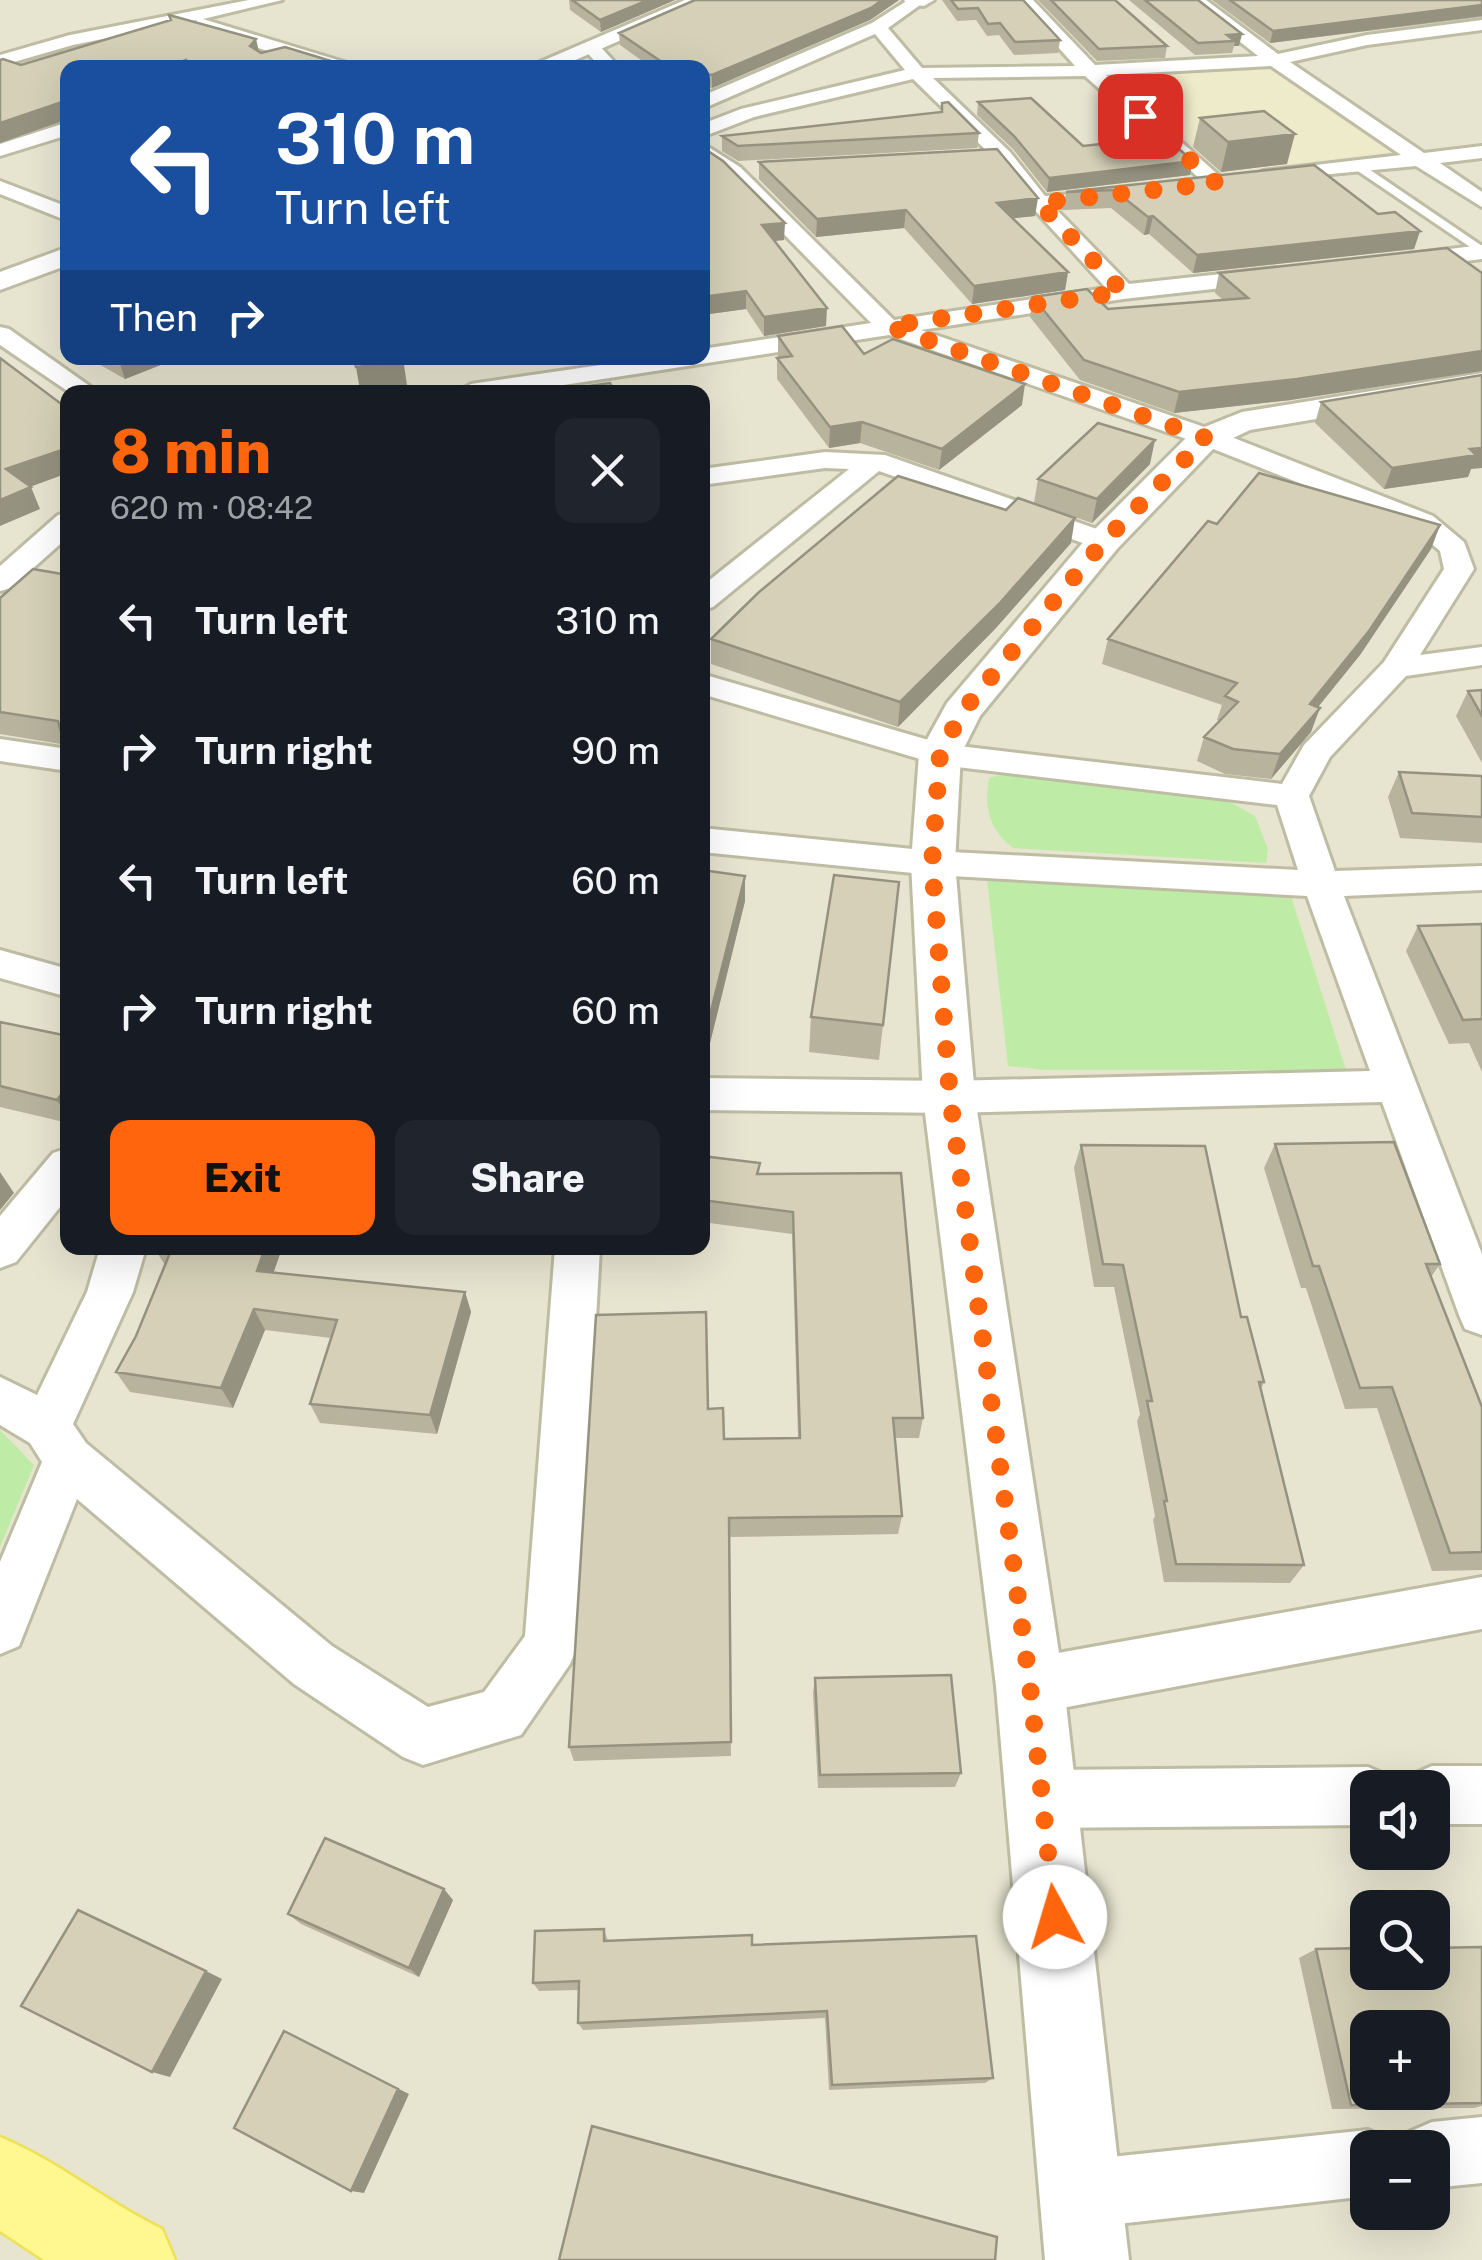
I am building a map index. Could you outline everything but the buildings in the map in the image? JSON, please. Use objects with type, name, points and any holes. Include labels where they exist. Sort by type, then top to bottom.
[{"type":"main road","points":[[0,2180],[96,2244],[131,2260]]},
{"type":"street","points":[[0,61],[70,40],[274,0]]},
{"type":"street","points":[[557,60],[703,0]]},
{"type":"street","points":[[710,99],[878,27],[919,0]]},
{"type":"street","points":[[1024,0],[1090,71],[1206,184],[1482,152]]},
{"type":"street","points":[[1195,0],[1482,200]]},
{"type":"street","points":[[182,18],[324,60]]},
{"type":"street","points":[[710,128],[748,113],[918,73],[1090,71],[1276,60],[1366,40],[1482,25]]},
{"type":"street","points":[[878,27],[918,73],[1003,156],[1039,203],[1123,292]]},
{"type":"street","points":[[1449,28],[1482,46]]},
{"type":"street","points":[[0,42],[70,40]]},
{"type":"street","points":[[1165,44],[1191,66]]},
{"type":"street","points":[[590,46],[603,60]]},
{"type":"street","points":[[268,60],[294,52]]},
{"type":"street","points":[[0,150],[60,131]]},
{"type":"street","points":[[710,155],[733,171],[888,326],[1206,438],[1423,522],[1454,548],[1459,569],[1396,668],[1316,752],[1292,796],[1301,830],[1482,1316]]},
{"type":"street","points":[[964,158],[1003,156]]},
{"type":"street","points":[[733,171],[771,169]]},
{"type":"street","points":[[0,188],[60,211]]},
{"type":"street","points":[[1039,203],[1138,192]]},
{"type":"street","points":[[1371,266],[1482,252]]},
{"type":"street","points":[[0,282],[60,259]]},
{"type":"street","points":[[710,355],[1123,292],[1295,274]]},
{"type":"street","points":[[0,334],[75,385]]},
{"type":"street","points":[[478,385],[618,365]]},
{"type":"street","points":[[1350,2167],[1094,2238],[1030,1686],[950,1097],[932,863],[940,754],[962,712],[1104,541],[1206,438],[1242,422],[1482,382]]},
{"type":"street","points":[[710,474],[825,460],[875,461],[1104,541]]},
{"type":"street","points":[[710,595],[875,461]]},
{"type":"street","points":[[3,576],[60,529]]},
{"type":"street","points":[[38,548],[60,552]]},
{"type":"street","points":[[1396,668],[1482,656]]},
{"type":"street","points":[[710,686],[940,754],[1292,796]]},
{"type":"street","points":[[0,750],[60,759]]},
{"type":"street","points":[[710,841],[932,863],[1322,884],[1482,878]]},
{"type":"street","points":[[0,964],[60,981]]},
{"type":"street","points":[[710,1094],[950,1097],[1396,1086]]},
{"type":"street","points":[[0,1249],[60,1175]]},
{"type":"street","points":[[0,1626],[120,1255]]},
{"type":"street","points":[[0,1399],[58,1443],[313,1665],[423,1736],[501,1714],[551,1644],[578,1255]]},
{"type":"street","points":[[1030,1686],[1482,1603]]},
{"type":"street","points":[[1450,1796],[1482,1795]]},
{"type":"street","points":[[1043,1799],[1350,1796]]},
{"type":"street","points":[[1450,2154],[1482,2150]]},
{"type":"lane","points":[[1356,165],[1482,252]]},
{"type":"shaded area","points":[[0,0],[1482,0],[1482,2260],[0,2260]]},
{"type":"shaded area","points":[[1256,60],[1390,152],[1226,172],[1106,69]]},
{"type":"green space","points":[[1018,770],[1209,790],[1255,816],[1268,849],[1266,863],[1013,848],[994,826],[988,809],[988,789],[989,778]]},
{"type":"green space","points":[[987,879],[1291,896],[1346,1070],[1045,1070],[1008,1066]]},
{"type":"green space","points":[[0,1430],[34,1465],[0,1547]]},
{"type":"route","points":[[1055,1917],[1030,1686],[950,1097],[932,863],[940,754],[962,712],[1104,541],[1206,438],[888,326],[1123,292],[1039,203],[1216,183],[1140,116]]}]
